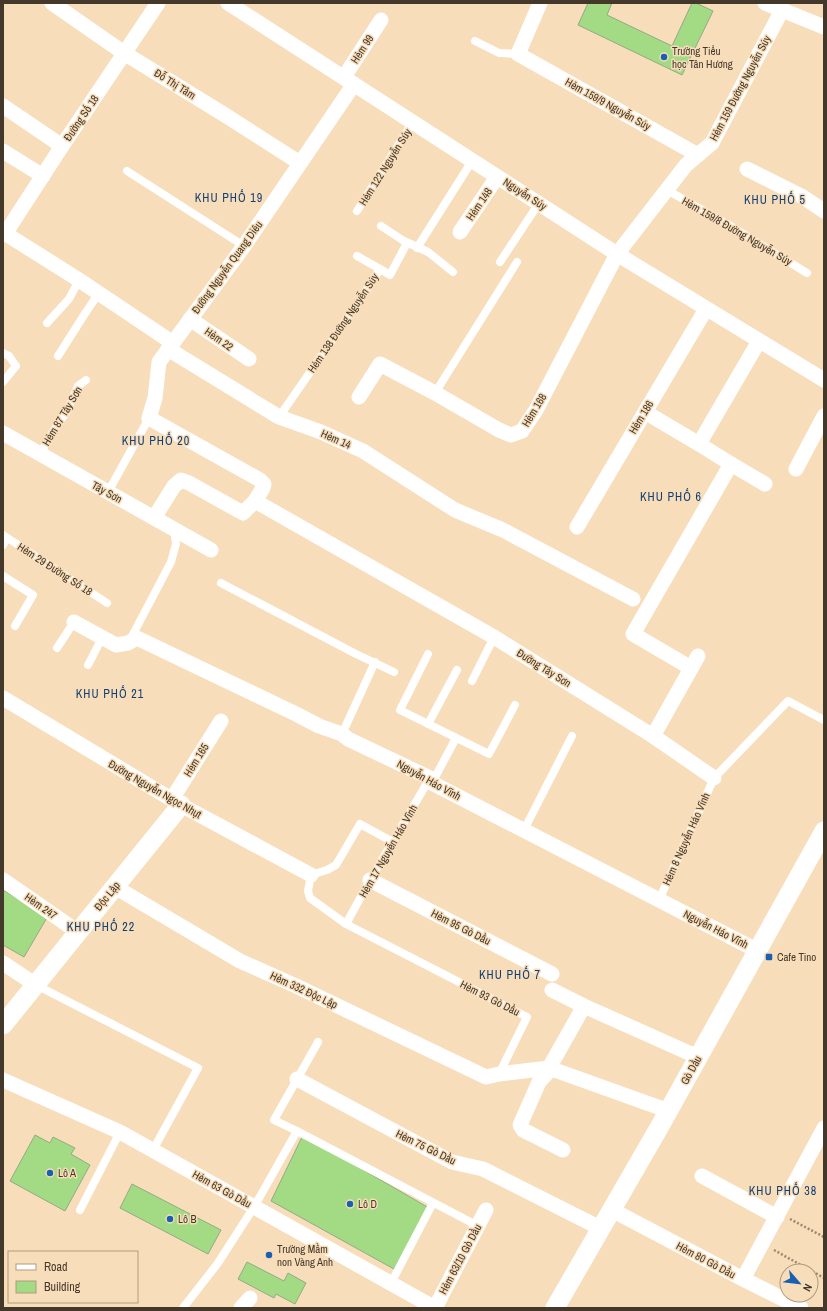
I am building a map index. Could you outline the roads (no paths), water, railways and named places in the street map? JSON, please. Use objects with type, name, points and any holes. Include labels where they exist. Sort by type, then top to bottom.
[{"type":"street","name":"Đỗ Thị Tâm","points":[[52,3],[124,53],[300,163]]},
{"type":"street","name":"Đường Số 18","points":[[4,233],[158,3]]},
{"type":"street","name":"Nguyễn Súy","points":[[228,3],[617,254],[824,380]]},
{"type":"street","points":[[518,54],[540,3]]},
{"type":"street","points":[[765,3],[824,27]]},
{"type":"street","name":"Hẻm 159 Đường Nguyễn Súy","points":[[617,254],[686,165],[712,143],[782,10]]},
{"type":"street","name":"Hẻm 99","points":[[349,81],[381,20]]},
{"type":"street","name":"Hẻm 159/9 Nguyễn Súy","points":[[518,54],[698,154]]},
{"type":"street","name":"Đường Nguyễn Quang Diêu","points":[[149,418],[155,398],[159,362],[244,246],[300,163],[349,81]]},
{"type":"street","points":[[3,106],[62,146]]},
{"type":"street","points":[[3,151],[43,176]]},
{"type":"street","points":[[746,169],[803,197],[824,211]]},
{"type":"street","name":"Hẻm 148","points":[[460,232],[497,177]]},
{"type":"street","name":"Hẻm 14","points":[[4,233],[99,293],[170,346],[279,417],[321,432],[362,451],[455,510],[503,530],[633,599]]},
{"type":"street","name":"Hẻm 168","points":[[359,397],[380,364],[435,393],[498,430],[511,435],[522,431],[536,410],[617,254]]},
{"type":"street","name":"Hẻm 186","points":[[578,527],[706,309]]},
{"type":"street","name":"Hẻm 22","points":[[190,319],[248,359]]},
{"type":"street","points":[[699,444],[758,341]]},
{"type":"street","points":[[645,412],[765,484]]},
{"type":"street","points":[[796,469],[824,416]]},
{"type":"street","points":[[149,418],[260,480],[264,484],[264,488],[255,501],[242,513],[189,482],[181,480],[174,486],[154,518]]},
{"type":"street","name":"Tây Sơn","points":[[3,433],[211,550]]},
{"type":"street","points":[[653,736],[695,662],[633,634],[731,464]]},
{"type":"street","name":"Đường Tây Sơn","points":[[255,501],[494,637],[653,736],[714,778]]},
{"type":"street","name":"Nguyễn Háo Vĩnh","points":[[74,622],[116,645],[128,643],[137,638],[319,726],[342,734],[348,739],[431,780],[524,830],[758,950]]},
{"type":"street","name":"Đường Nguyễn Ngọc Nhựt","points":[[3,698],[176,802],[311,875]]},
{"type":"street","name":"Hẻm 165","points":[[176,802],[221,721]]},
{"type":"street","name":"Độc Lập","points":[[3,1025],[115,887],[176,802]]},
{"type":"street","name":"Gò Dầu","points":[[555,1308],[669,1111],[824,830]]},
{"type":"street","name":"Hẻm 247","points":[[3,880],[78,932]]},
{"type":"street","name":"Hẻm 95 Gò Dầu","points":[[370,880],[552,974]]},
{"type":"street","name":"Hẻm 332 Độc Lập","points":[[115,887],[240,960],[486,1077],[499,1074]]},
{"type":"street","points":[[3,962],[36,985]]},
{"type":"street","points":[[552,990],[698,1057]]},
{"type":"street","points":[[563,1150],[523,1130],[520,1125],[539,1082],[550,1068],[584,1006]]},
{"type":"street","points":[[499,1074],[550,1068],[669,1111]]},
{"type":"street","name":"Hẻm 75 Gò Dầu","points":[[297,1079],[452,1162],[483,1169],[602,1229]]},
{"type":"street","name":"Hẻm 63 Gò Dầu","points":[[3,1080],[120,1132],[435,1308]]},
{"type":"street","points":[[743,1279],[824,1128]]},
{"type":"street","points":[[702,1176],[778,1215]]},
{"type":"street","name":"Hẻm 63/10 Gò Dầu","points":[[435,1308],[486,1210]]},
{"type":"street","name":"Hẻm 80 Gò Dầu","points":[[612,1210],[801,1308]]},
{"type":"lane","points":[[475,41],[499,53],[518,54]]},
{"type":"lane","name":"Hẻm 122 Nguyễn Súy","points":[[357,211],[412,123]]},
{"type":"lane","points":[[417,248],[472,161]]},
{"type":"lane","points":[[127,171],[244,246]]},
{"type":"lane","name":"Hẻm 159/8 Đường Nguyễn Súy","points":[[667,190],[727,224],[807,273]]},
{"type":"lane","points":[[500,262],[538,203]]},
{"type":"lane","points":[[381,226],[407,243],[428,252],[453,272]]},
{"type":"lane","name":"Hẻm 138 Đường Nguyễn Súy","points":[[279,417],[380,269],[390,275],[407,243]]},
{"type":"lane","points":[[357,256],[380,269]]},
{"type":"lane","points":[[435,393],[517,262]]},
{"type":"lane","points":[[47,323],[69,298],[79,280]]},
{"type":"lane","points":[[58,356],[99,293]]},
{"type":"lane","points":[[3,353],[9,356],[16,366],[3,382]]},
{"type":"lane","name":"Hẻm 87 Tây Sơn","points":[[40,454],[52,433],[67,412],[78,386],[86,380]]},
{"type":"lane","points":[[108,492],[149,418]]},
{"type":"lane","points":[[128,643],[171,562],[176,544],[174,529]]},
{"type":"lane","points":[[3,545],[5,536]]},
{"type":"lane","name":"Hẻm 29 Đường Số 18","points":[[5,536],[107,603]]},
{"type":"lane","points":[[3,576],[33,595],[15,626]]},
{"type":"lane","points":[[221,583],[356,654],[394,672]]},
{"type":"lane","points":[[58,648],[74,622]]},
{"type":"lane","points":[[472,681],[494,637]]},
{"type":"lane","points":[[88,665],[102,638]]},
{"type":"lane","points":[[428,654],[400,710],[489,754],[515,705]]},
{"type":"lane","points":[[342,734],[375,662]]},
{"type":"lane","points":[[428,724],[457,670]]},
{"type":"lane","points":[[714,778],[788,701],[824,720]]},
{"type":"lane","points":[[524,830],[572,736]]},
{"type":"lane","name":"Hẻm 17 Nguyễn Háo Vĩnh","points":[[346,924],[392,842],[456,738]]},
{"type":"lane","name":"Hẻm 8 Nguyễn Háo Vĩnh","points":[[659,900],[714,778]]},
{"type":"lane","points":[[346,924],[310,898],[308,891],[311,875],[336,865],[360,824],[392,842]]},
{"type":"lane","name":"Hẻm 93 Gò Dầu","points":[[346,924],[527,1017],[499,1074]]},
{"type":"lane","points":[[36,985],[198,1068],[153,1150]]},
{"type":"lane","points":[[318,1042],[274,1120],[478,1226]]},
{"type":"lane","points":[[183,1308],[218,1264],[254,1207],[297,1131]]},
{"type":"lane","points":[[80,1210],[120,1132]]},
{"type":"lane","points":[[391,1283],[433,1203]]},
{"type":"place","name":"Trường Tiểu học Tân Hương","points":[[664,57]]},
{"type":"place","name":"Cafe Tino","points":[[769,957]]},
{"type":"place","name":"Lô A","points":[[50,1173]]},
{"type":"place","name":"Lô D","points":[[350,1204]]},
{"type":"place","name":"Lô B","points":[[170,1219]]},
{"type":"place","name":"Trường Mầm non Vàng Anh","points":[[269,1255]]},
{"type":"district","name":"KHU PHỐ 19","points":[[229,198]]},
{"type":"district","name":"KHU PHỐ 5","points":[[775,200]]},
{"type":"district","name":"KHU PHỐ 20","points":[[156,441]]},
{"type":"district","name":"KHU PHỐ 6","points":[[671,497]]},
{"type":"district","name":"KHU PHỐ 21","points":[[110,694]]},
{"type":"district","name":"KHU PHỐ 22","points":[[101,927]]},
{"type":"district","name":"KHU PHỐ 7","points":[[510,975]]},
{"type":"district","name":"KHU PHỐ 38","points":[[783,1191]]}]
